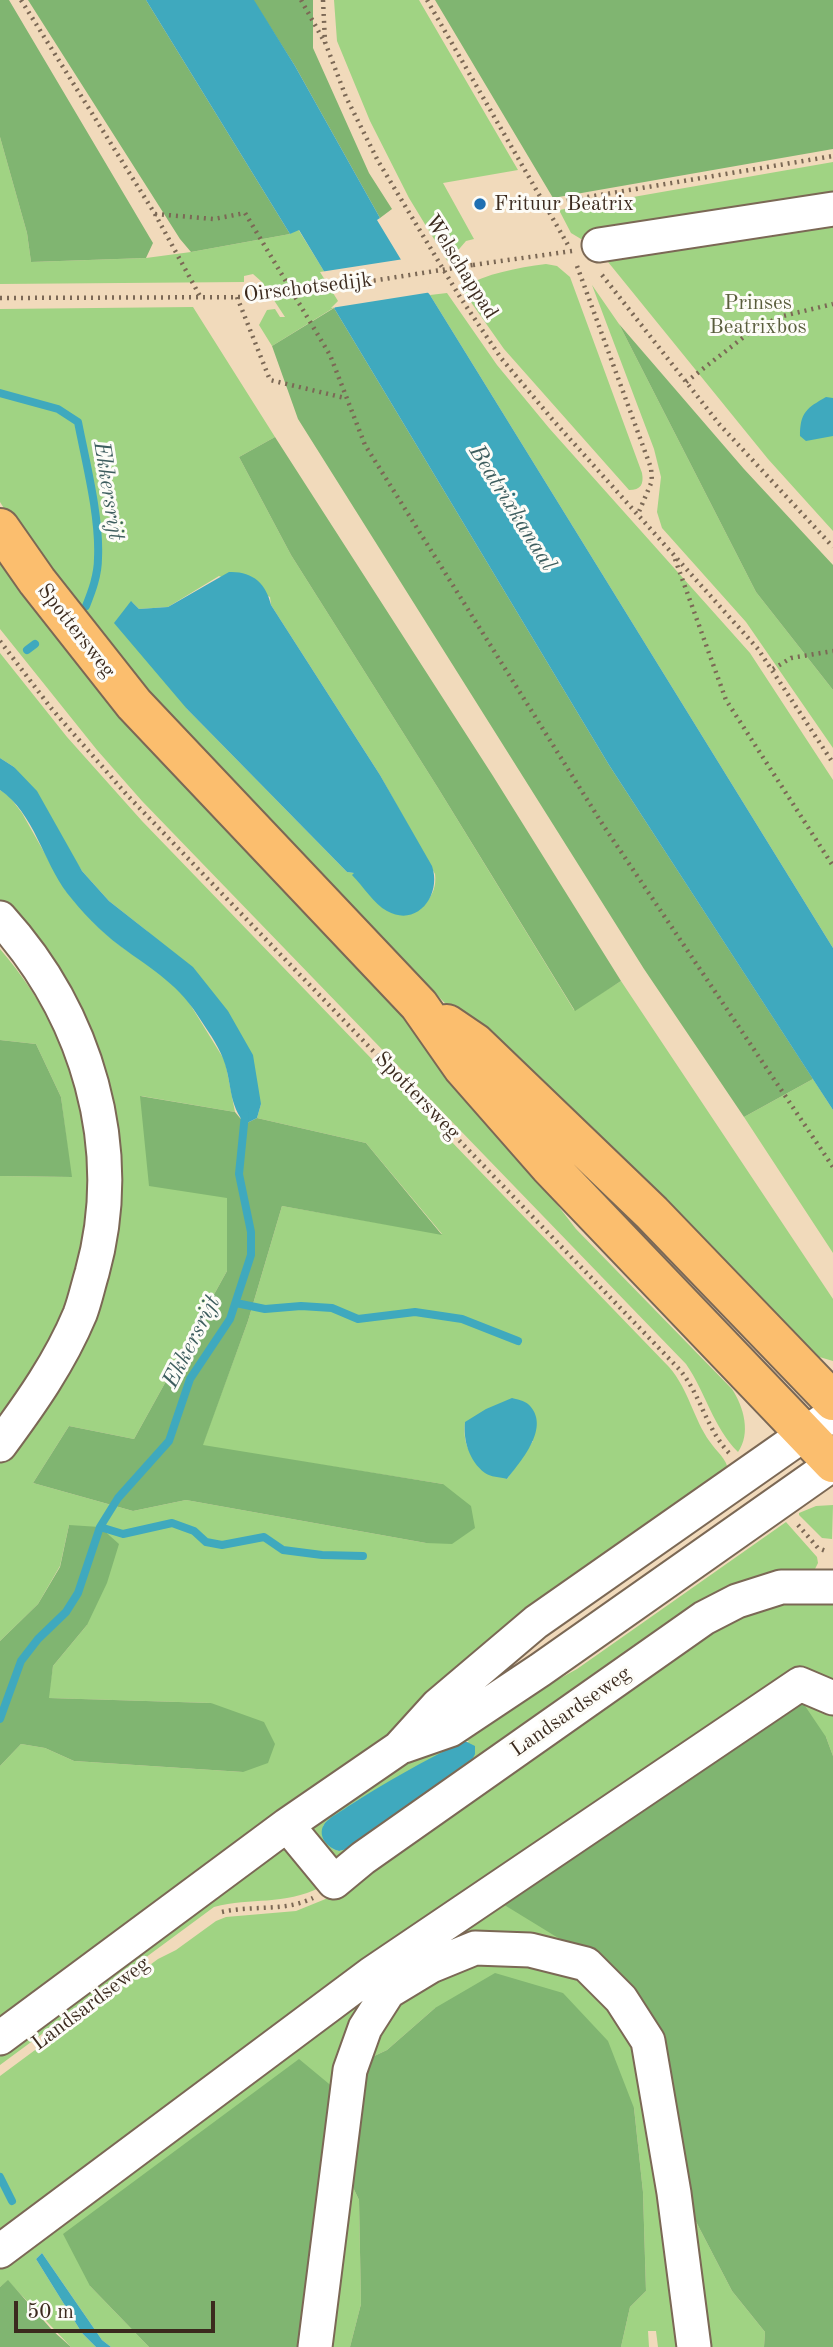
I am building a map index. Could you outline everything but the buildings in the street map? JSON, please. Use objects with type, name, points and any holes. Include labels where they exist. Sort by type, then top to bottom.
[{"type":"main road","name":"Spottersweg","points":[[0,528],[44,591],[134,704],[419,1005],[463,1068],[549,1166],[740,1368],[819,1423],[833,1464]]},
{"type":"main road","name":"Spottersweg","points":[[419,1005],[475,1043],[585,1148],[652,1213],[833,1401]]},
{"type":"street","points":[[587,255],[833,209]]},
{"type":"street","points":[[0,918],[49,982],[79,1043],[94,1093],[105,1153],[104,1204],[97,1253],[81,1310],[63,1351],[39,1392],[0,1445]]},
{"type":"street","name":"Landsardseweg","points":[[0,2038],[288,1825],[398,1748],[438,1705],[537,1622],[819,1423]]},
{"type":"street","name":"Landsardseweg","points":[[398,1748],[450,1730],[833,1464]]},
{"type":"street","name":"Landsardseweg","points":[[334,1882],[363,1858],[704,1618],[737,1601],[781,1587],[830,1587]]},
{"type":"street","points":[[0,2251],[800,1684],[833,1698]]},
{"type":"street","points":[[288,1825],[334,1882]]},
{"type":"street","points":[[380,1983],[475,1948],[530,1950],[586,1964],[621,2000],[648,2041],[674,2193],[694,2347]]},
{"type":"street","points":[[315,2347],[350,2070],[380,1983]]},
{"type":"path","points":[[21,0],[155,214],[201,298]]},
{"type":"path","points":[[301,0],[325,42]]},
{"type":"path","name":"Welschappad","points":[[323,0],[325,42],[346,97],[378,162],[460,297],[501,358],[552,419],[758,649],[833,763]]},
{"type":"path","points":[[427,0],[546,204],[720,425],[833,547]]},
{"type":"path","points":[[546,204],[833,156]]},
{"type":"path","points":[[155,214],[214,219],[245,213],[330,355],[365,445],[603,825],[833,1167]]},
{"type":"path","points":[[587,255],[651,468],[652,481],[638,514]]},
{"type":"path","name":"Oirschotsedijk","points":[[0,298],[270,297],[473,265],[587,255]]},
{"type":"path","points":[[237,297],[270,380],[346,398]]},
{"type":"path","points":[[686,382],[749,333],[779,317],[833,304]]},
{"type":"path","points":[[673,555],[726,700],[833,866]]},
{"type":"path","name":"Spottersweg","points":[[0,641],[51,708],[127,794],[680,1370],[696,1394],[718,1441],[748,1473]]},
{"type":"path","points":[[773,669],[791,658],[833,651]]},
{"type":"path","points":[[777,1503],[818,1548],[831,1551]]},
{"type":"path","points":[[216,1913],[238,1908],[301,1904],[321,1894],[334,1882]]},
{"type":"green space","points":[[0,0],[9,0],[153,243],[146,258],[31,262],[27,233],[0,137]]},
{"type":"green space","points":[[28,0],[146,0],[290,234],[191,252],[180,239]]},
{"type":"green space","points":[[253,0],[313,0],[313,48],[369,173],[392,209],[380,218],[295,66]]},
{"type":"green space","points":[[334,0],[419,0],[518,170],[443,183],[474,239],[466,241],[448,262],[409,198],[370,121],[337,41]]},
{"type":"green space","points":[[435,0],[833,0],[833,149],[553,198]]},
{"type":"green space","points":[[0,137],[27,233],[31,262],[146,258],[290,234],[298,229],[343,302],[272,346],[259,325],[267,310],[275,309],[280,317],[285,317],[262,282],[253,274],[244,276],[244,282],[0,284]]},
{"type":"green space","points":[[833,162],[833,197],[581,239],[571,233],[559,210]]},
{"type":"green space","name":"Prinses Beatrixbos","points":[[833,221],[833,531],[768,459],[604,257]]},
{"type":"green space","points":[[546,264],[557,266],[570,277],[642,473],[639,488],[629,490],[504,349],[461,288],[502,272]]},
{"type":"green space","points":[[592,285],[619,324],[756,592],[833,690],[833,748],[746,622],[662,528],[657,512],[661,477],[654,449]]},
{"type":"green space","points":[[447,293],[497,365],[549,428],[750,653],[833,780],[833,948],[430,295]]},
{"type":"green space","points":[[193,307],[275,437],[239,457],[291,555],[574,1010],[621,981],[833,1299],[833,1361],[816,1356],[452,1010],[345,904],[185,738],[16,527],[0,502],[0,309]],"holes":[[[219,576],[270,597],[271,605],[380,775],[435,874],[431,896],[414,911],[399,915],[354,873],[347,872],[187,709],[132,602],[139,609],[168,607]]]},
{"type":"green space","points":[[334,308],[609,765],[813,1079],[744,1117],[644,969],[298,419],[272,346]]},
{"type":"green space","points":[[619,324],[744,469],[833,565],[833,690],[756,592]]},
{"type":"green space","points":[[275,437],[621,981],[575,1011],[291,555],[239,457]]},
{"type":"green space","points":[[0,558],[447,1062],[576,1229],[732,1389],[740,1404],[745,1429],[738,1452],[722,1432],[686,1364],[142,801],[97,750],[0,629]]},
{"type":"green space","points":[[0,653],[67,737],[142,821],[669,1367],[681,1385],[704,1433],[728,1470],[532,1614],[389,1733],[0,2024],[0,1766],[21,1744],[45,1748],[74,1761],[243,1772],[211,1703],[48,1698],[53,1666],[87,1625],[69,1525],[60,1566],[38,1604],[0,1641],[0,1445],[81,1310],[94,1093],[0,918],[0,790],[9,796],[22,813],[66,891],[98,927],[157,971],[185,996],[225,1061],[235,1112],[141,1096],[227,1197],[227,1271],[134,1439],[69,1426],[33,1483],[133,1511],[186,1500],[426,1543],[443,1484],[202,1446],[248,1321],[282,1206],[442,1234],[366,1143],[257,1118],[261,1104],[147,931],[109,901],[82,871],[14,767],[0,758]],"holes":[[[465,1422],[533,1441],[507,1479],[475,1458],[466,1443]]]},
{"type":"green space","points":[[0,949],[31,989],[55,1032],[72,1076],[83,1122],[88,1169],[86,1217],[78,1265],[64,1314],[44,1355],[0,1418],[0,1176],[71,1177],[61,1097],[36,1044],[0,1040]]},
{"type":"green space","points":[[0,1040],[36,1044],[61,1097],[72,1177],[0,1176]]},
{"type":"green space","points":[[813,1079],[833,1110],[833,1253],[744,1117]]},
{"type":"green space","points":[[140,1096],[235,1112],[245,1124],[257,1118],[366,1143],[442,1235],[282,1206],[248,1321],[203,1445],[443,1484],[471,1506],[475,1528],[452,1544],[426,1543],[186,1500],[133,1511],[33,1483],[69,1426],[134,1439],[227,1271],[227,1198],[149,1186]]},
{"type":"green space","points":[[833,1505],[832,1539],[822,1538],[799,1515],[816,1506]]},
{"type":"green space","points":[[786,1522],[817,1557],[818,1563],[814,1571],[340,1859],[334,1858],[313,1837],[314,1821],[364,1786],[577,1669]],"holes":[[[469,1741],[347,1849],[333,1849],[323,1826],[327,1821],[358,1800]]]},
{"type":"green space","points":[[69,1525],[100,1527],[119,1544],[107,1583],[87,1625],[53,1666],[49,1698],[211,1703],[264,1722],[275,1744],[268,1763],[243,1772],[74,1761],[45,1748],[21,1744],[0,1766],[0,1641],[38,1604],[60,1567]]},
{"type":"green space","points":[[833,1596],[833,1756],[826,1737],[586,1952],[406,1965],[0,2238],[0,2076],[158,1959],[176,1950],[216,1921],[226,1917],[296,1911],[328,1898],[742,1610]]},
{"type":"green space","points":[[799,1697],[826,1737],[833,1756],[833,2347],[764,2347],[765,2332],[732,2291],[690,2210],[655,2019],[608,1964],[493,1898]]},
{"type":"green space","points":[[281,1848],[289,1849],[321,1887],[294,1897],[214,1907],[0,2065],[0,2053]]},
{"type":"green space","points":[[520,1959],[568,1973],[610,2004],[631,2033],[684,2347],[658,2347],[656,2331],[648,2331],[649,2347],[621,2347],[630,2307],[646,2291],[643,2192],[634,2108],[435,2008],[387,2050],[370,2058],[396,2005],[434,1975],[486,1960]]},
{"type":"green space","points":[[495,1973],[563,1993],[608,2041],[634,2108],[643,2192],[646,2291],[630,2307],[621,2347],[350,2347],[361,2304],[359,2200],[350,2181],[356,2121],[370,2058],[387,2050],[435,2008]]},
{"type":"green space","points":[[348,2005],[362,2011],[340,2093],[90,2286],[149,2347],[111,2347],[102,2340],[42,2253],[36,2259],[82,2333],[96,2347],[71,2347],[8,2281],[0,2287],[0,2257]]},
{"type":"green space","points":[[656,2019],[690,2210],[732,2291],[765,2332],[764,2347],[704,2347]]},
{"type":"green space","points":[[299,2059],[340,2093],[311,2347],[149,2347],[90,2286],[63,2234]]},
{"type":"green space","points":[[350,2181],[359,2200],[361,2304],[350,2347],[331,2347]]},
{"type":"green space","points":[[8,2280],[52,2330],[71,2347],[0,2347],[0,2287]]},
{"type":"water","name":"Beatrixkanaal","points":[[146,0],[254,0],[295,66],[380,218],[377,220],[403,263],[430,295],[833,948],[833,1110],[609,765],[334,308],[342,301],[299,230],[290,234]]},
{"type":"water","points":[[826,397],[833,398],[833,436],[806,441],[800,436],[803,416],[809,408]]},
{"type":"water","points":[[229,572],[251,576],[266,590],[271,605],[380,775],[432,866],[433,888],[424,906],[417,912],[398,915],[378,904],[352,875],[354,873],[347,872],[187,709],[114,623],[131,601],[139,609],[168,607]]},
{"type":"water","points":[[0,758],[14,767],[37,791],[82,871],[109,901],[193,967],[228,1011],[253,1055],[261,1104],[257,1118],[245,1124],[240,1117],[233,1102],[221,1053],[184,998],[165,979],[105,934],[67,893],[30,824],[12,800],[0,790]]},
{"type":"water","points":[[512,1398],[528,1404],[535,1413],[537,1422],[532,1443],[507,1479],[492,1476],[479,1468],[466,1443],[465,1422]]},
{"type":"water","points":[[465,1741],[475,1746],[473,1758],[347,1849],[339,1851],[324,1840],[323,1828],[332,1817],[405,1772]]},
{"type":"water","points":[[42,2253],[102,2340],[111,2347],[96,2347],[82,2333],[36,2259]]},
{"type":"pier","points":[[404,259],[432,292],[331,308],[338,301],[320,272]]},
{"type":"waterway","name":"Ekkersrijt","points":[[0,393],[58,409],[78,422],[92,490],[98,542],[97,571],[86,606]]},
{"type":"waterway","name":"Ekkersrijt","points":[[27,650],[35,644]]},
{"type":"waterway","name":"Ekkersrijt","points":[[0,1719],[21,1661],[38,1639],[66,1612],[78,1593],[100,1527],[118,1498],[169,1441],[190,1379],[230,1319],[251,1255],[251,1232],[239,1174],[245,1114]]},
{"type":"waterway","points":[[236,1303],[265,1309],[301,1306],[332,1308],[358,1319],[415,1312],[462,1319],[518,1341]]},
{"type":"waterway","points":[[100,1527],[123,1534],[172,1523],[194,1531],[206,1542],[222,1545],[264,1537],[283,1550],[363,1556]]},
{"type":"waterway","name":"Ekkersrijt","points":[[0,2177],[12,2201]]},
{"type":"place","name":"Frituur Beatrix","points":[[480,204]]}]
